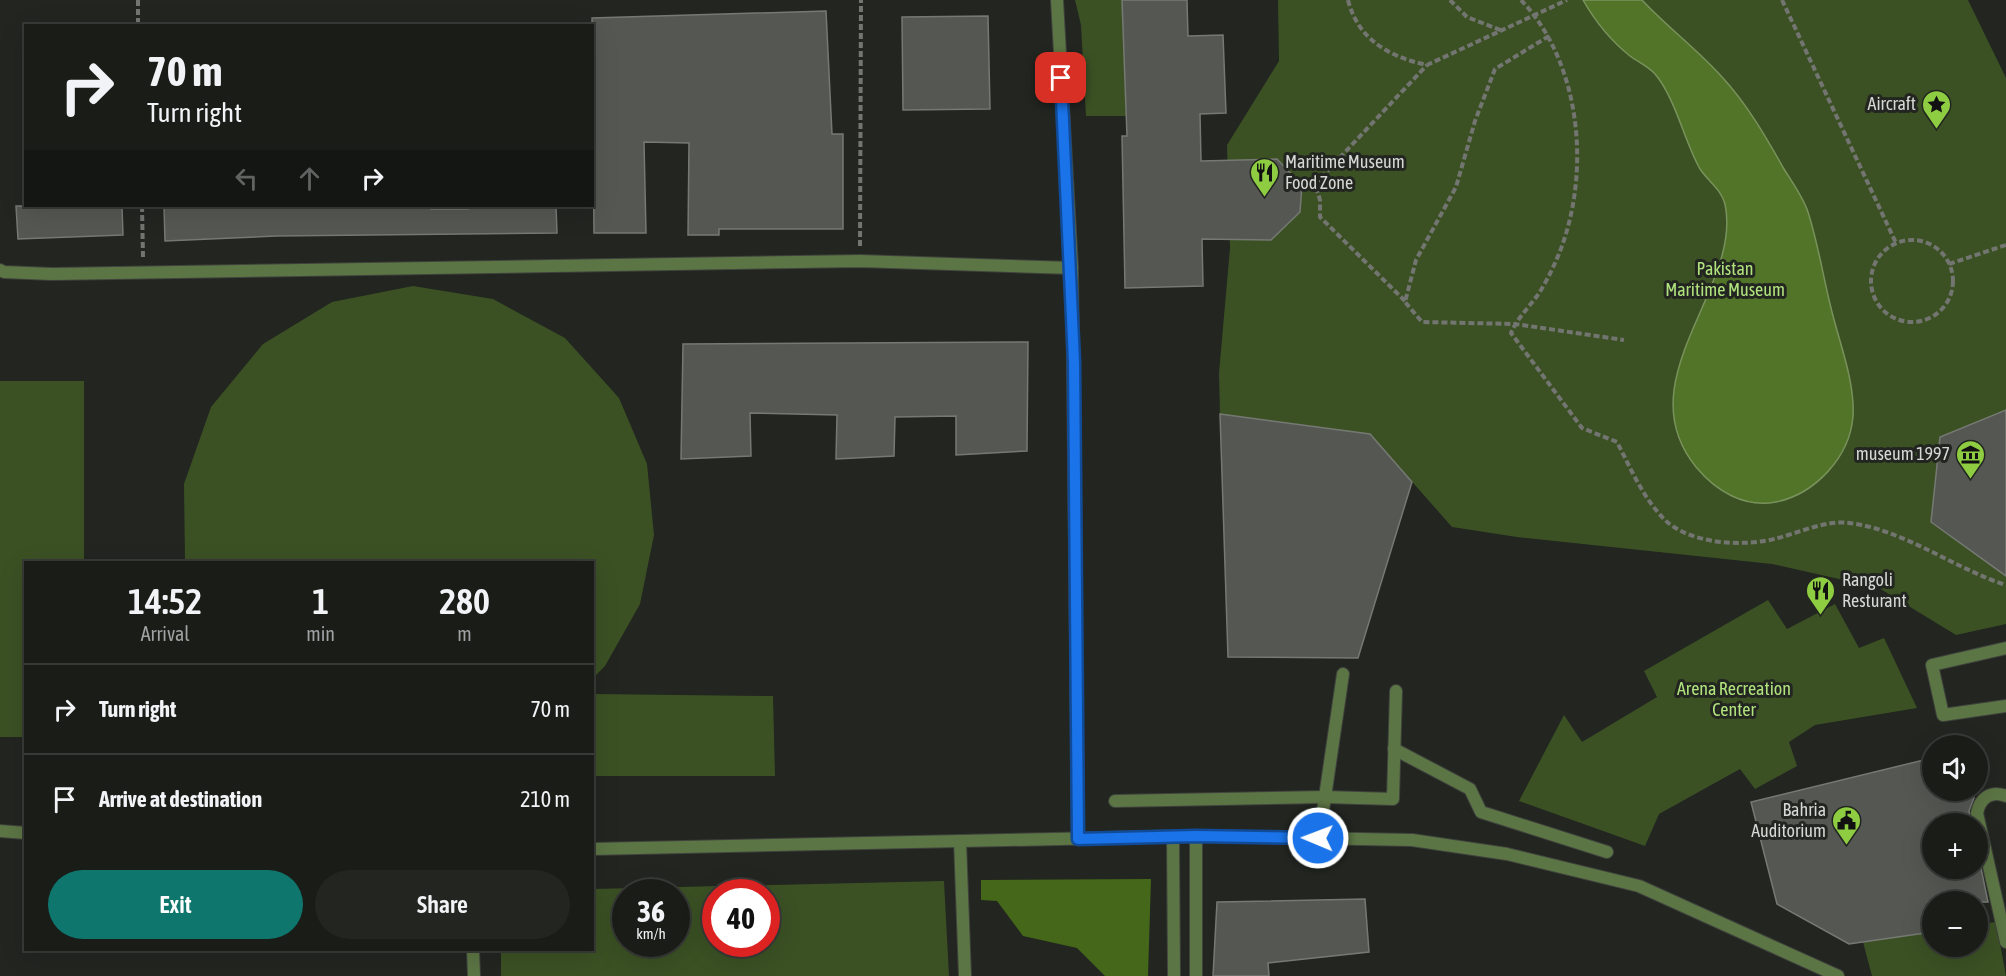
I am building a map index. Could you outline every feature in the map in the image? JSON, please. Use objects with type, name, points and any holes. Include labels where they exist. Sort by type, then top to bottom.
[{"type":"street","points":[[1057,0],[1072,268],[1078,839]]},
{"type":"street","points":[[0,270],[52,274],[860,261],[1072,268]]},
{"type":"street","points":[[2006,648],[1932,665],[1943,715],[2006,706]]},
{"type":"street","points":[[1318,838],[1343,674]]},
{"type":"street","points":[[1115,801],[1325,797],[1393,799],[1396,691]]},
{"type":"street","points":[[1394,749],[1470,789],[1481,812],[1607,852]]},
{"type":"street","points":[[2006,796],[1999,794],[1987,796],[1978,805],[1977,813],[2004,918],[2006,942]]},
{"type":"street","points":[[0,831],[24,832]]},
{"type":"street","points":[[1196,836],[1196,976]]},
{"type":"street","points":[[594,849],[1196,836],[1412,840],[1459,845],[1639,886],[1838,976]]},
{"type":"street","points":[[1173,837],[1174,976]]},
{"type":"street","points":[[960,841],[965,976]]},
{"type":"street","points":[[473,951],[474,976]]},
{"type":"path","points":[[138,0],[138,24]]},
{"type":"path","points":[[860,261],[861,0]]},
{"type":"path","points":[[1348,0],[1356,21],[1373,44],[1406,60],[1427,65]]},
{"type":"path","points":[[1450,0],[1467,17],[1504,31]]},
{"type":"path","points":[[1521,0],[1536,16],[1549,36],[1570,95],[1576,135],[1578,176],[1567,226],[1554,264],[1539,293],[1515,324],[1511,333],[1582,428],[1617,442],[1645,495],[1666,521],[1690,534],[1721,542],[1753,542],[1776,539],[1816,527],[1846,522],[1871,527],[2006,585]]},
{"type":"path","points":[[1567,0],[1427,65],[1315,184],[1320,200],[1320,216],[1422,322],[1515,324],[1624,340]]},
{"type":"path","points":[[1782,0],[1896,243]]},
{"type":"path","points":[[1405,302],[1416,260],[1456,187],[1475,121],[1495,69],[1549,36]]},
{"type":"path","points":[[142,207],[144,273]]},
{"type":"path","points":[[1913,240],[1927,242],[1949,264],[1952,286],[1949,298],[1941,310],[1917,322],[1890,316],[1880,308],[1873,296],[1871,282],[1878,257],[1896,243],[1913,240]]},
{"type":"path","points":[[1949,264],[2006,245]]},
{"type":"green space","points":[[1075,0],[1122,0],[1126,116],[1086,116],[1081,25]]},
{"type":"green space","name":"Pakistan Maritime Museum","points":[[1278,0],[1968,0],[2006,78],[2006,624],[1956,635],[1879,588],[1772,564],[1517,537],[1452,527],[1370,434],[1220,414],[1219,373],[1230,248],[1227,145],[1279,61]]},
{"type":"green space","points":[[413,286],[493,299],[565,338],[619,398],[647,464],[654,535],[640,604],[605,666],[594,677],[594,561],[185,561],[184,484],[211,407],[263,344],[332,302]]},
{"type":"green space","points":[[0,381],[84,381],[84,561],[24,561],[24,737],[0,737]]},
{"type":"green space","name":"Arena Recreation Center","points":[[1768,600],[1787,629],[1835,604],[1859,648],[1884,638],[1917,708],[1815,725],[1789,742],[1797,766],[1755,789],[1740,769],[1659,814],[1645,846],[1519,801],[1564,715],[1582,742],[1657,697],[1644,671]]},
{"type":"green space","points":[[594,694],[773,696],[775,776],[594,776]]},
{"type":"green space","points":[[944,881],[949,976],[501,976],[501,951],[594,951],[594,889],[612,889],[612,957],[690,957],[690,887],[702,887],[702,957],[780,957],[780,885]]},
{"type":"green space","points":[[1996,922],[2006,976],[1872,976],[1863,942],[1922,933],[1922,957],[1988,957],[1988,923]]},
{"type":"shaded area","points":[[1583,0],[1642,0],[1731,87],[1763,133],[1806,206],[1849,375],[1853,416],[1845,446],[1838,459],[1817,482],[1790,498],[1764,503],[1732,496],[1712,483],[1696,467],[1678,434],[1673,401],[1679,368],[1718,268],[1726,236],[1725,204],[1717,189],[1700,169],[1674,107],[1653,71],[1630,56],[1610,37]]},
{"type":"shaded area","points":[[1151,879],[1148,976],[1105,976],[1077,948],[1023,936],[997,901],[981,900],[981,880]]},
{"type":"building","points":[[1122,0],[1187,0],[1188,36],[1223,35],[1226,113],[1200,114],[1201,161],[1277,159],[1302,185],[1300,212],[1271,240],[1202,239],[1203,286],[1125,288],[1122,136],[1127,136]]},
{"type":"building","points":[[826,11],[832,134],[843,134],[843,229],[719,229],[719,235],[688,235],[689,143],[644,142],[646,233],[594,233],[594,24],[592,24],[592,18]]},
{"type":"building","points":[[988,16],[990,109],[903,110],[902,17]]},
{"type":"building","points":[[16,206],[122,207],[123,235],[18,239]]},
{"type":"building","points":[[164,207],[468,209],[468,207],[556,207],[557,233],[276,236],[165,241]]},
{"type":"building","points":[[1028,342],[1027,451],[956,455],[956,416],[895,417],[894,456],[836,459],[837,415],[750,413],[751,456],[681,459],[683,344]]},
{"type":"building","name":"museum 1997","points":[[2006,410],[2006,576],[1931,522],[1940,437]]},
{"type":"building","points":[[1220,414],[1370,434],[1412,482],[1358,658],[1228,657]]},
{"type":"building","name":"Bahria Auditorium","points":[[1922,760],[1922,801],[1973,801],[1969,813],[1922,813],[1922,879],[1983,879],[1986,891],[1922,891],[1922,933],[1849,944],[1777,904],[1751,802]]},
{"type":"building","points":[[1365,899],[1369,952],[1268,963],[1269,976],[1213,976],[1217,902]]},
{"type":"place","name":"Aircraft","points":[[1937,130]]},
{"type":"place","name":"Maritime Museum Food Zone","points":[[1264,198]]},
{"type":"place","name":"museum 1997","points":[[1971,480]]},
{"type":"place","name":"Rangoli Resturant","points":[[1821,616]]},
{"type":"place","name":"Bahria Auditorium","points":[[1847,846]]},
{"type":"route","points":[[1061,78],[1072,268],[1076,456],[1078,839],[1196,836],[1318,838]]}]
